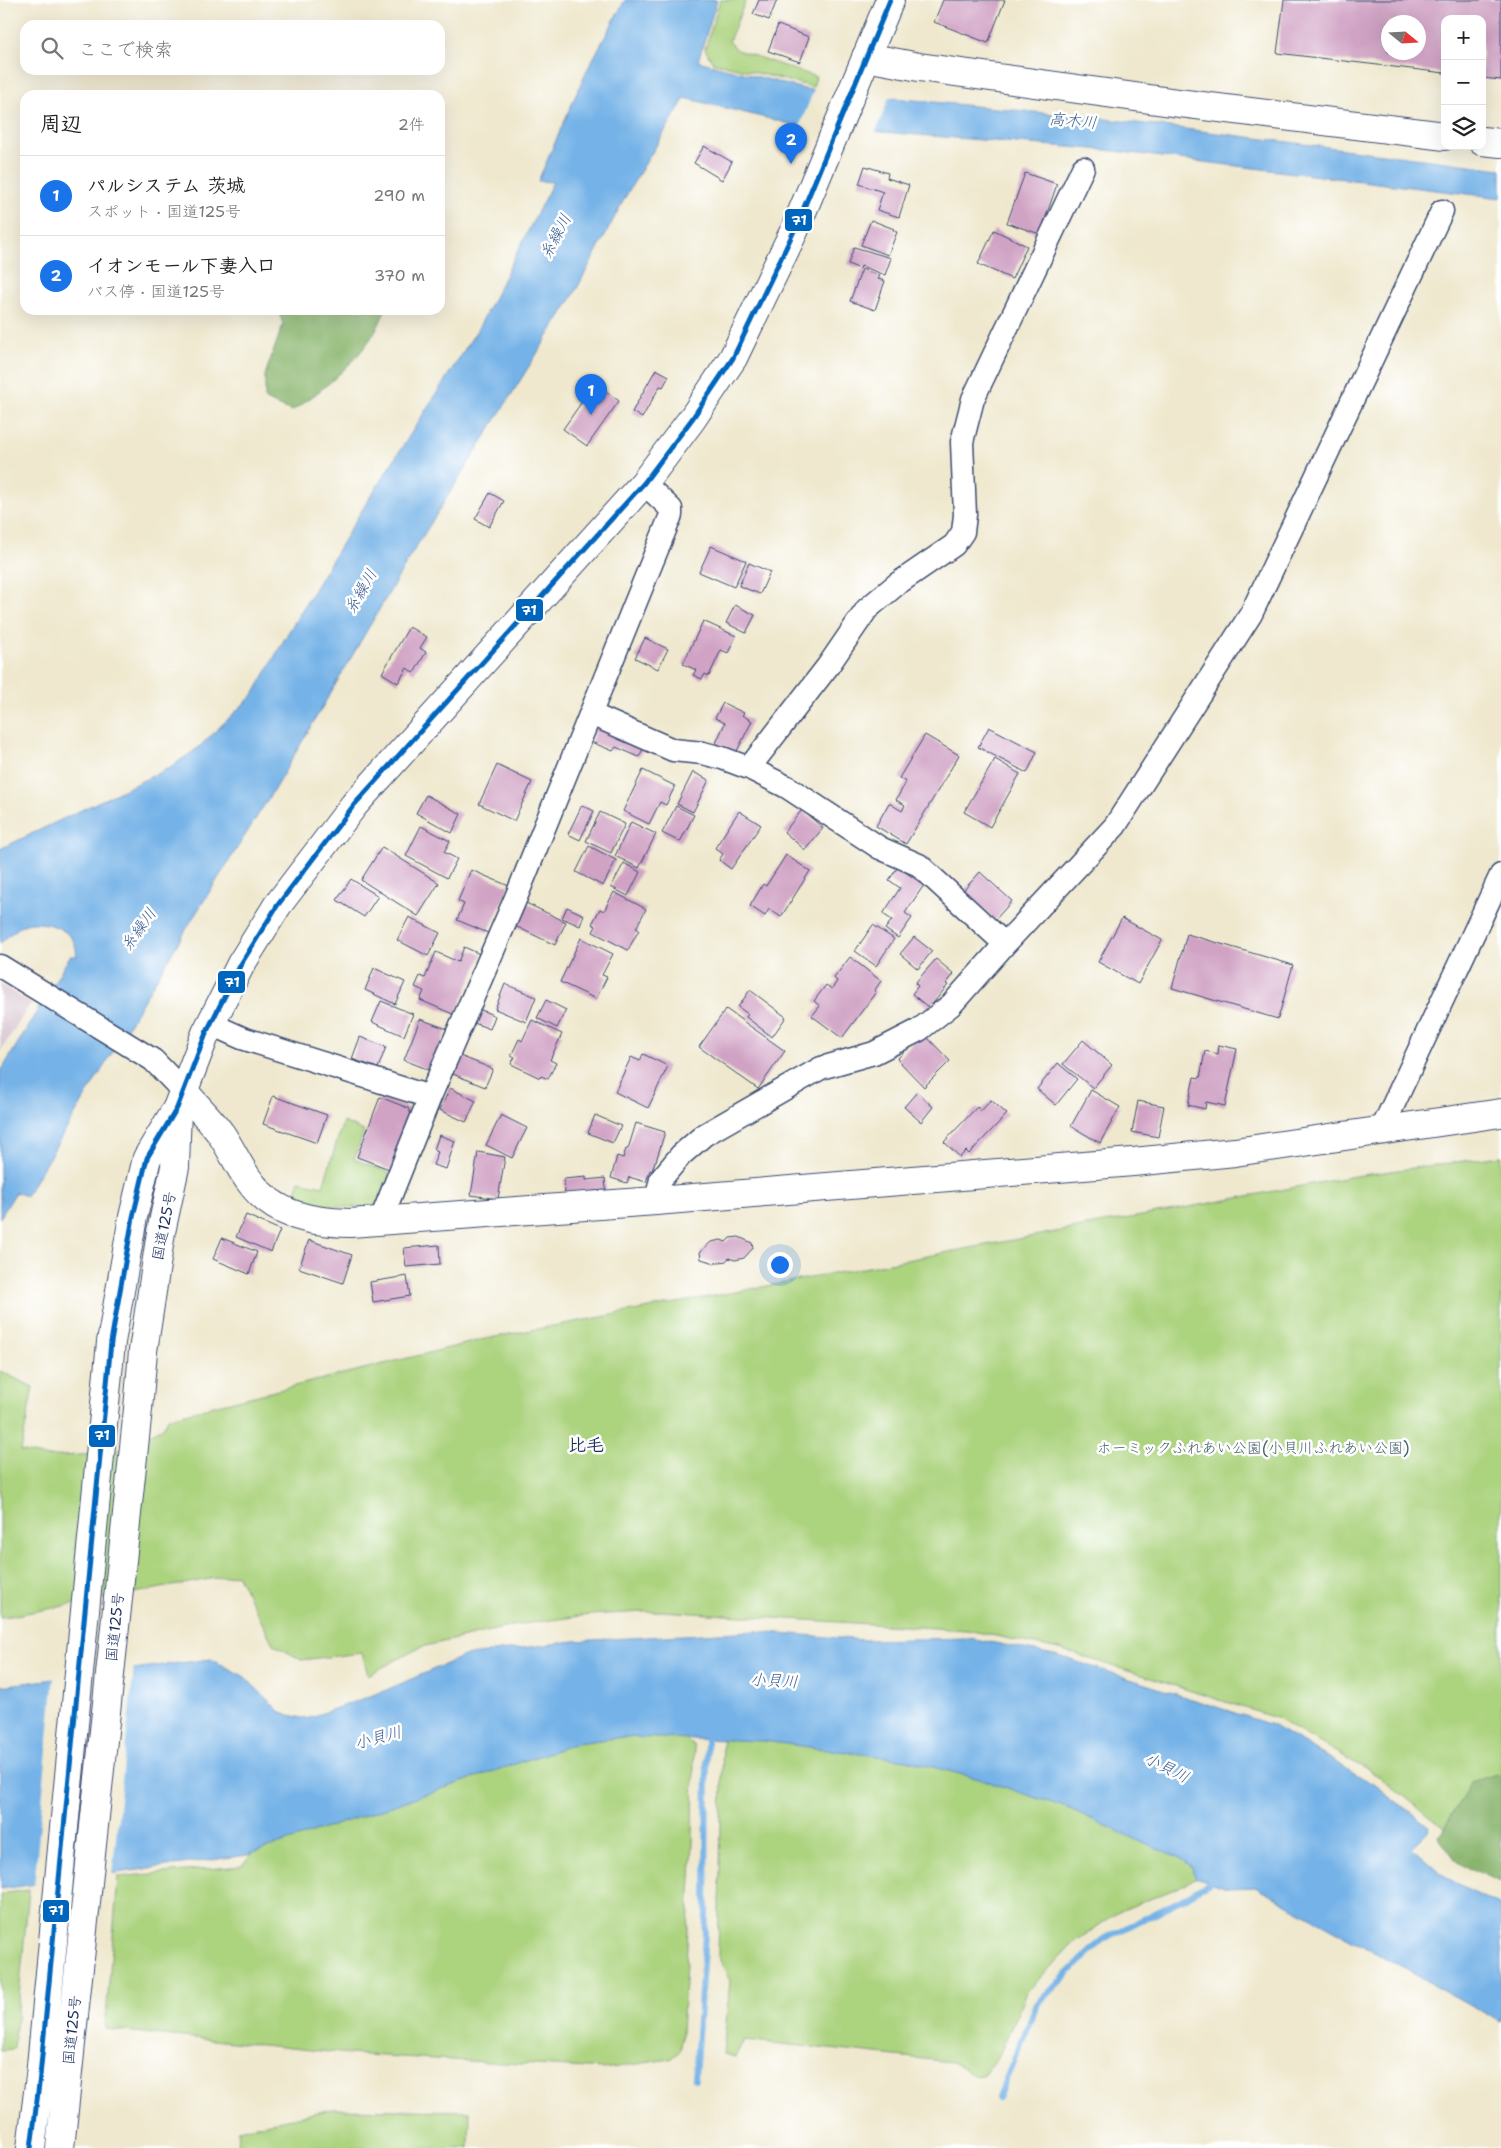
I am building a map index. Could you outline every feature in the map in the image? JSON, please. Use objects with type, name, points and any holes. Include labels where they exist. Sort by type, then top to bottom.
[{"type":"main road","name":"国道125号","points":[[31,2148],[40,2076],[111,1342],[133,1217],[146,1158],[180,1100],[211,1024],[258,934],[314,856],[348,812],[644,483],[692,419],[733,358],[796,229],[890,0]]},
{"type":"main road","points":[[861,69],[919,67],[1171,102],[1441,136]]},
{"type":"main road","points":[[1486,141],[1501,143]]},
{"type":"main road","name":"国道125号","points":[[60,2148],[143,1351],[161,1232],[176,1167],[180,1100]]},
{"type":"main road","points":[[180,1100],[220,1134],[252,1185],[266,1199],[284,1212],[322,1222],[380,1222],[1142,1161],[1235,1152],[1501,1113]]},
{"type":"street","points":[[749,768],[828,666],[867,609],[897,584],[954,545],[963,532],[965,515],[962,442],[974,399],[1083,168]]},
{"type":"street","points":[[656,1201],[660,1179],[681,1155],[704,1135],[821,1068],[874,1053],[919,1030],[951,1005],[1115,826],[1251,614],[1442,211]]},
{"type":"street","points":[[380,1222],[430,1097],[514,904],[671,515],[671,509],[644,483]]},
{"type":"street","points":[[592,714],[673,750],[703,753],[749,768],[787,787],[880,848],[919,865],[1005,944]]},
{"type":"street","points":[[1381,1131],[1501,875]]},
{"type":"street","points":[[0,966],[153,1060],[180,1100]]},
{"type":"street","points":[[211,1024],[242,1038],[430,1097]]},
{"type":"shaded area","points":[[0,984],[31,1003],[0,1052]]},
{"type":"green space","points":[[720,0],[746,0],[729,41],[737,50],[816,77],[813,87],[712,62],[705,49]]},
{"type":"green space","points":[[280,315],[383,315],[370,340],[359,354],[333,380],[292,411],[265,400],[265,375],[283,324]]},
{"type":"green space","points":[[343,1122],[364,1131],[354,1159],[390,1173],[374,1208],[324,1205],[295,1197],[299,1181],[323,1186]]},
{"type":"green space","name":"ホーミックふれあい公園(小貝川ふれあい公園)","points":[[1501,1156],[1501,1859],[1454,1836],[1380,1777],[1276,1718],[1059,1649],[967,1630],[661,1611],[589,1615],[521,1624],[421,1647],[368,1675],[362,1653],[301,1660],[273,1644],[237,1574],[0,1617],[0,1371],[33,1387],[21,1451],[45,1457],[113,1453],[163,1427],[169,1417],[489,1338],[1355,1176]]},
{"type":"green space","points":[[679,1732],[694,1746],[693,1843],[681,2050],[670,2059],[604,2069],[350,2054],[105,2029],[118,1877],[241,1866],[261,1844],[580,1737]]},
{"type":"green space","points":[[723,1733],[794,1739],[979,1772],[1196,1859],[1201,1875],[1177,1888],[1118,1912],[1072,1944],[1027,1992],[999,2055],[984,2075],[974,2076],[952,2062],[744,2040],[735,2057],[723,2054],[730,1981],[718,1956]]},
{"type":"green space","points":[[1501,1773],[1501,1882],[1458,1863],[1439,1837],[1471,1782]]},
{"type":"green space","points":[[29,1890],[14,2049],[0,2050],[0,1894]]},
{"type":"green space","points":[[332,2109],[470,2111],[469,2148],[237,2148],[238,2130]]},
{"type":"water","points":[[625,0],[717,0],[698,61],[804,89],[1114,120],[1501,169],[1501,198],[1105,150],[794,125],[685,98],[628,192],[573,296],[411,555],[275,788],[193,918],[26,1196],[16,1192],[0,1218],[0,1073],[70,956],[77,956],[72,938],[61,929],[47,924],[32,923],[23,925],[0,943],[0,849],[171,767],[198,748],[253,695],[360,513],[479,327],[553,182],[538,181],[586,72]]},
{"type":"water","name":"小貝川","points":[[756,1631],[863,1640],[970,1638],[1059,1656],[1272,1725],[1373,1784],[1429,1826],[1428,1832],[1411,1848],[1443,1876],[1501,1906],[1501,2022],[1256,1887],[1228,1888],[1195,1877],[1192,1867],[1179,1857],[1145,1844],[1070,1809],[983,1780],[906,1760],[764,1741],[623,1737],[577,1743],[247,1855],[0,1889],[0,1686],[211,1659],[245,1677],[281,1713],[306,1719],[384,1691],[464,1656],[574,1641]]},
{"type":"pier","points":[[815,87],[890,95],[875,134],[799,128]]},
{"type":"pier","points":[[134,1666],[112,1876],[34,1887],[54,1676]]},
{"type":"building","points":[[759,0],[777,0],[769,20],[753,14]]},
{"type":"building","points":[[943,0],[1005,0],[988,43],[934,22]]},
{"type":"building","points":[[1284,0],[1501,0],[1501,80],[1486,78],[1486,15],[1441,15],[1441,73],[1277,53]]},
{"type":"building","points":[[778,25],[809,37],[800,62],[768,51]]},
{"type":"building","points":[[704,146],[732,162],[722,180],[694,163]]},
{"type":"building","points":[[865,166],[888,173],[887,178],[909,185],[899,217],[877,210],[883,192],[859,184]]},
{"type":"building","points":[[1025,173],[1057,184],[1040,234],[1007,223]]},
{"type":"building","points":[[871,220],[897,232],[888,255],[861,245]]},
{"type":"building","points":[[994,230],[1027,246],[1012,279],[978,264]]},
{"type":"building","points":[[854,247],[891,258],[885,275],[861,266],[860,269],[848,264]]},
{"type":"building","points":[[862,269],[880,276],[878,279],[885,281],[875,310],[850,301]]},
{"type":"building","points":[[656,369],[669,376],[663,387],[660,386],[642,418],[632,412]]},
{"type":"building","points":[[595,383],[619,401],[587,446],[563,429]]},
{"type":"building","points":[[490,493],[504,501],[489,527],[475,519]]},
{"type":"building","points":[[711,546],[746,561],[734,587],[699,572]]},
{"type":"building","points":[[749,563],[770,572],[760,594],[739,586]]},
{"type":"building","points":[[735,605],[755,615],[746,633],[726,623]]},
{"type":"building","points":[[703,621],[736,636],[728,653],[721,650],[709,676],[705,674],[702,679],[693,675],[696,670],[683,664]]},
{"type":"building","points":[[409,627],[427,637],[420,648],[426,652],[414,673],[407,668],[398,683],[382,673]]},
{"type":"building","points":[[645,638],[668,649],[658,669],[635,658]]},
{"type":"building","points":[[723,703],[744,713],[742,715],[752,721],[736,753],[716,743],[725,723],[715,718]]},
{"type":"building","points":[[597,727],[644,747],[639,757],[616,747],[613,751],[591,742]]},
{"type":"building","points":[[989,727],[1037,752],[1027,773],[978,747]]},
{"type":"building","points":[[925,735],[959,755],[906,844],[876,826],[889,803],[902,811],[905,805],[896,800],[906,782],[899,778]]},
{"type":"building","points":[[995,759],[1020,774],[990,827],[964,812]]},
{"type":"building","points":[[497,765],[532,782],[514,821],[479,804]]},
{"type":"building","points":[[643,770],[675,786],[666,805],[660,802],[649,824],[623,811]]},
{"type":"building","points":[[693,772],[709,780],[693,812],[677,804]]},
{"type":"building","points":[[426,795],[461,814],[452,833],[416,813]]},
{"type":"building","points":[[582,805],[594,811],[580,840],[568,834]]},
{"type":"building","points":[[676,806],[694,815],[680,842],[662,833]]},
{"type":"building","points":[[802,810],[823,828],[805,850],[784,832]]},
{"type":"building","points":[[739,811],[761,825],[731,869],[719,860],[723,854],[715,848]]},
{"type":"building","points":[[600,812],[625,824],[611,853],[586,841]]},
{"type":"building","points":[[631,822],[656,834],[639,868],[615,856]]},
{"type":"building","points":[[421,826],[450,841],[444,852],[457,859],[447,878],[406,856]]},
{"type":"building","points":[[589,846],[616,860],[603,886],[576,872]]},
{"type":"building","points":[[382,847],[439,883],[418,916],[361,880]]},
{"type":"building","points":[[786,855],[810,871],[781,917],[769,909],[765,916],[750,906],[763,884],[766,886]]},
{"type":"building","points":[[624,863],[640,872],[628,896],[611,887]]},
{"type":"building","points":[[898,867],[924,885],[905,913],[912,918],[898,938],[885,929],[892,920],[883,914],[900,888],[889,880]]},
{"type":"building","points":[[471,870],[509,886],[488,933],[457,920],[464,904],[458,901]]},
{"type":"building","points":[[980,872],[1012,901],[995,920],[963,891]]},
{"type":"building","points":[[351,879],[378,896],[364,917],[337,900]]},
{"type":"building","points":[[614,892],[646,909],[636,928],[639,930],[628,950],[593,932],[596,926],[592,924],[600,909],[604,911]]},
{"type":"building","points":[[526,903],[566,922],[555,945],[515,926]]},
{"type":"building","points":[[567,907],[584,915],[580,926],[562,918]]},
{"type":"building","points":[[409,917],[440,933],[428,956],[397,940]]},
{"type":"building","points":[[1122,918],[1162,940],[1138,984],[1098,962]]},
{"type":"building","points":[[873,925],[894,939],[876,966],[855,951]]},
{"type":"building","points":[[1187,934],[1293,965],[1278,1019],[1172,988]]},
{"type":"building","points":[[914,937],[932,951],[918,969],[900,954]]},
{"type":"building","points":[[581,938],[613,954],[602,975],[607,977],[596,999],[560,982]]},
{"type":"building","points":[[464,947],[482,955],[455,1015],[420,1000],[424,991],[415,987],[420,976],[425,978],[436,952],[458,962]]},
{"type":"building","points":[[850,957],[881,981],[874,991],[876,992],[842,1038],[812,1016],[820,1006],[814,1001],[826,985],[832,989],[837,981],[834,978]]},
{"type":"building","points":[[936,959],[954,974],[946,984],[948,985],[929,1008],[912,994],[918,986],[915,983]]},
{"type":"building","points":[[374,968],[405,982],[395,1004],[365,990]]},
{"type":"building","points":[[505,984],[536,997],[526,1022],[495,1009]]},
{"type":"building","points":[[750,990],[786,1017],[772,1037],[746,1017],[748,1014],[738,1007]]},
{"type":"building","points":[[546,1000],[566,1010],[557,1028],[537,1018]]},
{"type":"building","points":[[381,1001],[413,1014],[404,1036],[372,1022]]},
{"type":"building","points":[[479,1009],[495,1016],[490,1029],[474,1023]]},
{"type":"building","points":[[726,1009],[785,1051],[758,1089],[699,1047]]},
{"type":"building","points":[[420,1019],[447,1029],[432,1071],[404,1060]]},
{"type":"building","points":[[532,1020],[562,1034],[550,1060],[556,1063],[548,1079],[541,1076],[540,1078],[511,1064],[515,1057],[511,1056],[519,1039],[522,1041]]},
{"type":"building","points":[[923,1033],[950,1061],[924,1087],[897,1059]]},
{"type":"building","points":[[360,1037],[386,1047],[378,1068],[352,1059]]},
{"type":"building","points":[[1083,1040],[1112,1065],[1093,1088],[1063,1064]]},
{"type":"building","points":[[1219,1045],[1237,1049],[1225,1106],[1206,1102],[1205,1109],[1188,1105],[1194,1077],[1200,1078],[1205,1051],[1218,1054]]},
{"type":"building","points":[[643,1054],[668,1066],[648,1108],[615,1092],[631,1057],[640,1061]]},
{"type":"building","points":[[460,1056],[493,1069],[485,1087],[453,1074]]},
{"type":"building","points":[[1058,1063],[1077,1079],[1056,1105],[1037,1089]]},
{"type":"building","points":[[450,1088],[476,1101],[466,1122],[440,1110]]},
{"type":"building","points":[[1091,1090],[1120,1107],[1100,1143],[1071,1126]]},
{"type":"building","points":[[917,1092],[933,1107],[921,1122],[904,1107]]},
{"type":"building","points":[[273,1096],[327,1115],[317,1143],[263,1124]]},
{"type":"building","points":[[380,1097],[408,1108],[412,1116],[392,1170],[357,1157]]},
{"type":"building","points":[[991,1100],[1007,1114],[969,1154],[966,1151],[960,1157],[944,1142],[977,1107],[981,1111]]},
{"type":"building","points":[[1138,1101],[1164,1106],[1158,1137],[1132,1132]]},
{"type":"building","points":[[501,1115],[527,1128],[512,1158],[486,1145]]},
{"type":"building","points":[[595,1115],[621,1126],[613,1143],[588,1133]]},
{"type":"building","points":[[636,1123],[665,1132],[656,1161],[652,1171],[650,1170],[646,1182],[629,1177],[627,1183],[611,1178],[617,1156],[623,1158],[626,1149],[628,1149]]},
{"type":"building","points":[[439,1135],[455,1141],[446,1169],[433,1165],[438,1152],[434,1150]]},
{"type":"building","points":[[478,1152],[505,1157],[498,1199],[471,1195]]},
{"type":"building","points":[[586,1177],[586,1180],[605,1178],[606,1190],[565,1194],[564,1179]]},
{"type":"building","points":[[246,1215],[280,1230],[271,1252],[236,1237]]},
{"type":"building","points":[[739,1237],[752,1243],[753,1248],[744,1258],[735,1260],[729,1258],[726,1261],[715,1263],[701,1259],[700,1252],[711,1242],[721,1240],[726,1242],[730,1238]]},
{"type":"building","points":[[222,1238],[257,1252],[249,1274],[213,1259]]},
{"type":"building","points":[[309,1240],[352,1255],[343,1283],[299,1268]]},
{"type":"building","points":[[439,1245],[440,1264],[406,1267],[404,1248]]},
{"type":"building","points":[[407,1276],[410,1296],[373,1302],[370,1282]]},
{"type":"waterway","points":[[695,2079],[706,1919],[707,1733]]},
{"type":"waterway","points":[[998,2098],[1037,2004],[1102,1940],[1185,1898],[1217,1878]]},
{"type":"transit line","name":"71","points":[[31,2148],[40,2076],[111,1342],[133,1217],[147,1158],[177,1108],[206,1033],[241,964],[277,906],[354,805],[644,483],[692,419],[733,358],[795,229],[890,0]]},
{"type":"place","name":"イオンモール下妻入口","points":[[791,164]]},
{"type":"place","name":"パルシステム 茨城","points":[[591,415]]},
{"type":"district","name":"比毛","points":[[586,1445]]},
{"type":"water label","name":"高木川","points":[[1073,120]]},
{"type":"water label","name":"糸繰川","points":[[555,236]]},
{"type":"water label","name":"糸繰川","points":[[360,591]]},
{"type":"water label","name":"糸繰川","points":[[138,929]]}]
